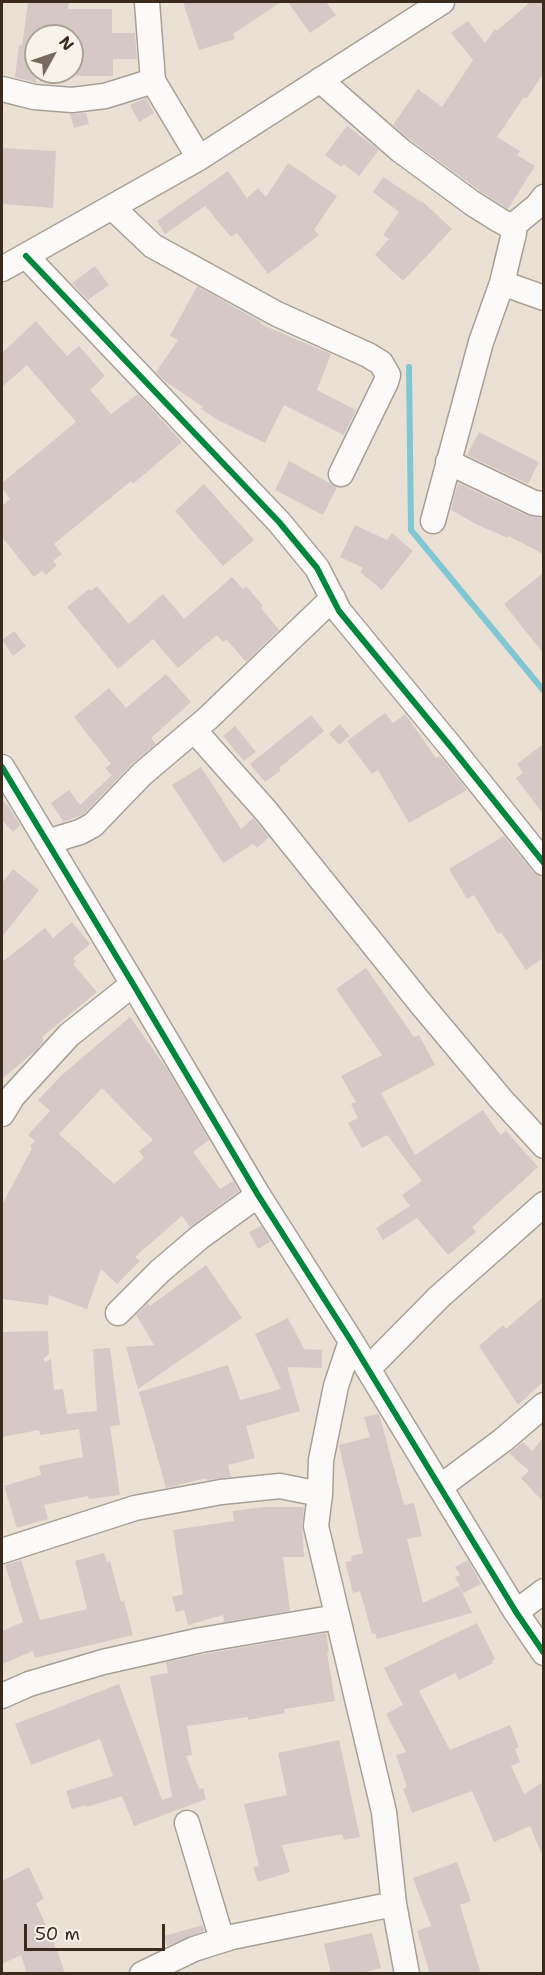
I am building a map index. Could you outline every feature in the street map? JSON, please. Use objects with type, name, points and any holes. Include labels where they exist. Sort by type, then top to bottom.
[{"type":"street","points":[[147,2],[153,81],[199,158]]},
{"type":"street","points":[[2,269],[199,158],[442,2]]},
{"type":"street","points":[[320,80],[400,150],[472,203],[508,225],[514,225],[537,206],[543,197]]},
{"type":"street","points":[[2,89],[34,97],[72,100],[105,96],[153,81]]},
{"type":"street","points":[[112,207],[153,246],[278,314],[381,363],[388,375],[386,382],[341,474]]},
{"type":"street","points":[[433,521],[481,342],[502,283],[514,225]]},
{"type":"street","points":[[26,256],[279,522],[317,568],[339,611],[543,863]]},
{"type":"street","points":[[502,283],[543,298]]},
{"type":"street","points":[[448,462],[534,503],[543,504]]},
{"type":"street","points":[[47,842],[80,832],[93,825],[141,774],[194,730],[333,598]]},
{"type":"street","points":[[194,730],[266,811],[422,1005],[543,1146]]},
{"type":"street","points":[[3,773],[134,984],[258,1195],[351,1341],[543,1653]]},
{"type":"street","points":[[2,1114],[13,1096],[69,1035],[134,984]]},
{"type":"street","points":[[118,1313],[168,1264],[200,1237],[258,1195]]},
{"type":"street","points":[[368,1369],[439,1297],[543,1204]]},
{"type":"street","points":[[351,1341],[336,1386],[321,1460],[316,1527],[384,1812],[394,1904],[407,1974]]},
{"type":"street","points":[[440,1487],[504,1440],[543,1406]]},
{"type":"street","points":[[2,1551],[135,1508],[221,1492],[280,1486],[320,1494]]},
{"type":"street","points":[[516,1611],[543,1591]]},
{"type":"street","points":[[2,1696],[29,1684],[103,1662],[201,1640],[337,1617]]},
{"type":"street","points":[[187,1823],[222,1940]]},
{"type":"street","points":[[142,1974],[194,1949],[222,1940],[394,1904]]},
{"type":"building","points":[[28,2],[69,3],[68,9],[112,9],[112,33],[135,33],[137,59],[113,59],[113,76],[84,76],[84,24],[25,24]]},
{"type":"building","points":[[183,2],[281,2],[233,34],[235,39],[199,50]]},
{"type":"building","points":[[288,2],[326,2],[336,15],[310,33]]},
{"type":"building","points":[[530,2],[543,2],[543,74],[497,137],[520,151],[517,155],[535,166],[508,209],[480,191],[393,125],[418,89],[442,107],[473,60],[451,33],[468,21],[485,43],[495,29],[497,31]]},
{"type":"building","points":[[24,31],[24,80],[15,77],[19,45],[22,46]]},
{"type":"building","points":[[146,98],[154,113],[139,122],[130,105]]},
{"type":"building","points":[[86,113],[89,124],[74,128],[70,114]]},
{"type":"building","points":[[347,126],[379,150],[359,176],[344,164],[341,167],[325,155]]},
{"type":"building","points":[[2,148],[56,151],[53,208],[2,204]]},
{"type":"building","points":[[288,163],[337,196],[314,230],[319,235],[268,274],[237,233],[231,237],[205,206],[165,234],[157,221],[228,171],[247,198],[258,188],[266,197]]},
{"type":"building","points":[[383,177],[422,201],[452,229],[403,281],[375,255],[389,239],[383,235],[399,212],[373,192]]},
{"type":"building","points":[[95,266],[109,285],[88,300],[72,283]]},
{"type":"building","points":[[197,286],[261,322],[260,324],[331,354],[317,390],[356,410],[344,435],[284,405],[265,443],[216,419],[156,372],[178,340],[170,336]]},
{"type":"building","points":[[36,321],[67,356],[79,346],[105,376],[90,390],[111,414],[138,394],[182,442],[133,484],[131,481],[54,544],[62,554],[53,561],[57,565],[46,575],[42,571],[34,577],[2,537],[2,506],[10,499],[2,488],[2,483],[76,422],[27,365],[2,387],[2,353]]},
{"type":"building","points":[[479,432],[539,462],[528,484],[467,455]]},
{"type":"building","points":[[289,461],[337,487],[323,515],[275,490]]},
{"type":"building","points":[[458,483],[528,516],[543,518],[543,554],[509,536],[508,538],[478,525],[451,510]]},
{"type":"building","points":[[204,484],[254,540],[223,566],[175,511]]},
{"type":"building","points":[[355,525],[387,540],[392,533],[413,551],[382,590],[360,572],[363,568],[340,557]]},
{"type":"building","points":[[543,573],[543,653],[504,604]]},
{"type":"building","points":[[232,577],[243,589],[246,586],[279,630],[246,662],[226,639],[223,642],[217,635],[178,668],[153,639],[118,669],[67,607],[89,589],[91,591],[97,586],[129,624],[163,594],[184,619]]},
{"type":"building","points":[[14,631],[26,646],[13,656],[2,640]]},
{"type":"building","points":[[166,674],[191,702],[151,738],[156,744],[132,764],[84,814],[61,823],[63,821],[51,803],[69,790],[80,805],[112,775],[105,768],[111,764],[74,717],[109,688],[126,708]]},
{"type":"building","points":[[385,713],[393,723],[405,714],[436,758],[440,756],[467,790],[409,823],[378,770],[372,774],[347,741]]},
{"type":"building","points":[[311,715],[324,731],[265,782],[250,764]]},
{"type":"building","points":[[340,724],[350,736],[339,745],[329,734]]},
{"type":"building","points":[[235,726],[256,752],[244,761],[223,736]]},
{"type":"building","points":[[543,744],[543,814],[516,778],[523,773],[517,764]]},
{"type":"building","points":[[201,767],[241,829],[253,818],[269,837],[257,848],[253,844],[223,863],[172,785]]},
{"type":"building","points":[[2,799],[20,825],[13,832],[2,820]]},
{"type":"building","points":[[504,836],[543,882],[543,958],[526,970],[501,932],[498,934],[474,895],[467,899],[449,869]]},
{"type":"building","points":[[13,869],[39,890],[2,937],[2,883]]},
{"type":"building","points":[[72,922],[90,944],[73,958],[76,962],[73,964],[97,992],[42,1037],[44,1041],[35,1051],[2,1079],[2,962],[45,928],[53,938]]},
{"type":"building","points":[[366,968],[414,1037],[419,1035],[435,1065],[381,1093],[415,1155],[483,1110],[500,1135],[506,1131],[538,1167],[472,1227],[476,1232],[448,1255],[417,1218],[383,1240],[376,1228],[410,1206],[402,1195],[422,1181],[387,1135],[362,1148],[348,1123],[358,1118],[351,1104],[356,1102],[341,1076],[382,1055],[336,989]]},
{"type":"building","points":[[130,1017],[167,1069],[209,1140],[193,1152],[220,1189],[233,1181],[239,1191],[190,1227],[182,1216],[135,1257],[140,1261],[117,1284],[101,1269],[87,1309],[49,1295],[48,1305],[2,1299],[2,1205],[32,1148],[30,1146],[35,1141],[28,1135],[50,1111],[38,1100],[62,1075]],"holes":[[[102,1088],[153,1140],[139,1151],[144,1158],[114,1184],[59,1134]]]},
{"type":"building","points":[[261,1226],[271,1241],[258,1249],[249,1232]]},
{"type":"building","points":[[206,1265],[242,1318],[138,1389],[126,1347],[154,1345],[136,1315],[148,1303],[150,1306]]},
{"type":"building","points":[[543,1297],[543,1382],[518,1405],[479,1346],[503,1325],[506,1329]]},
{"type":"building","points":[[288,1318],[304,1349],[322,1350],[322,1368],[287,1367],[300,1411],[246,1426],[255,1458],[228,1465],[231,1477],[207,1480],[206,1478],[166,1488],[139,1392],[228,1365],[240,1400],[281,1389],[255,1334]]},
{"type":"building","points":[[48,1331],[49,1354],[43,1359],[45,1362],[51,1359],[54,1390],[63,1389],[67,1414],[97,1411],[93,1349],[110,1348],[120,1425],[110,1426],[120,1495],[89,1499],[88,1496],[44,1505],[48,1519],[17,1528],[4,1486],[41,1475],[39,1466],[83,1457],[79,1429],[40,1435],[39,1430],[2,1437],[2,1332]]},
{"type":"building","points":[[379,1414],[404,1505],[414,1503],[422,1536],[407,1539],[423,1603],[459,1586],[472,1613],[377,1639],[375,1633],[372,1634],[360,1591],[353,1593],[345,1562],[352,1561],[351,1556],[363,1553],[339,1445],[370,1437],[364,1417]]},
{"type":"building","points":[[543,1438],[543,1502],[521,1478],[529,1471],[509,1453],[523,1442],[532,1451]]},
{"type":"building","points":[[264,1507],[304,1507],[302,1525],[304,1557],[283,1557],[290,1611],[224,1622],[223,1615],[188,1625],[184,1610],[176,1612],[172,1597],[183,1594],[173,1530],[234,1521],[233,1511]]},
{"type":"building","points":[[104,1553],[107,1562],[110,1561],[133,1635],[35,1658],[33,1651],[2,1664],[2,1631],[23,1622],[5,1565],[21,1560],[40,1620],[87,1609],[75,1561]]},
{"type":"building","points":[[468,1560],[481,1584],[463,1593],[455,1577],[460,1575],[455,1567]]},
{"type":"building","points":[[477,1623],[495,1659],[493,1663],[459,1680],[455,1673],[419,1691],[450,1750],[510,1725],[519,1747],[515,1749],[520,1762],[511,1766],[524,1794],[543,1782],[543,1857],[530,1826],[494,1842],[472,1791],[412,1813],[403,1789],[407,1787],[396,1755],[406,1752],[386,1714],[403,1705],[384,1668]]},
{"type":"building","points":[[326,1633],[335,1701],[284,1709],[285,1713],[248,1720],[248,1717],[187,1726],[192,1755],[186,1756],[199,1789],[203,1788],[206,1799],[134,1826],[122,1796],[87,1807],[86,1805],[72,1809],[66,1791],[113,1776],[100,1739],[31,1765],[15,1724],[119,1684],[162,1800],[172,1797],[150,1676],[168,1673],[166,1662]]},
{"type":"building","points":[[339,1740],[360,1837],[344,1840],[342,1834],[282,1845],[290,1872],[258,1882],[253,1867],[259,1866],[244,1804],[287,1795],[278,1753]]},
{"type":"building","points":[[457,1862],[471,1901],[460,1905],[481,1974],[430,1974],[417,1931],[431,1926],[413,1878]]},
{"type":"building","points":[[29,1867],[44,1899],[36,1903],[65,1974],[27,1974],[21,1955],[2,1964],[2,1881]]},
{"type":"building","points":[[203,1925],[204,1931],[167,1946],[164,1936]]},
{"type":"building","points":[[372,1933],[381,1968],[357,1974],[331,1974],[324,1944]]},
{"type":"waterway","points":[[409,367],[411,530],[544,691]]},
{"type":"cycle path","points":[[26,256],[279,522],[317,568],[339,611],[544,863]]},
{"type":"cycle path","points":[[2,767],[258,1195],[351,1341],[516,1612],[544,1653]]}]
